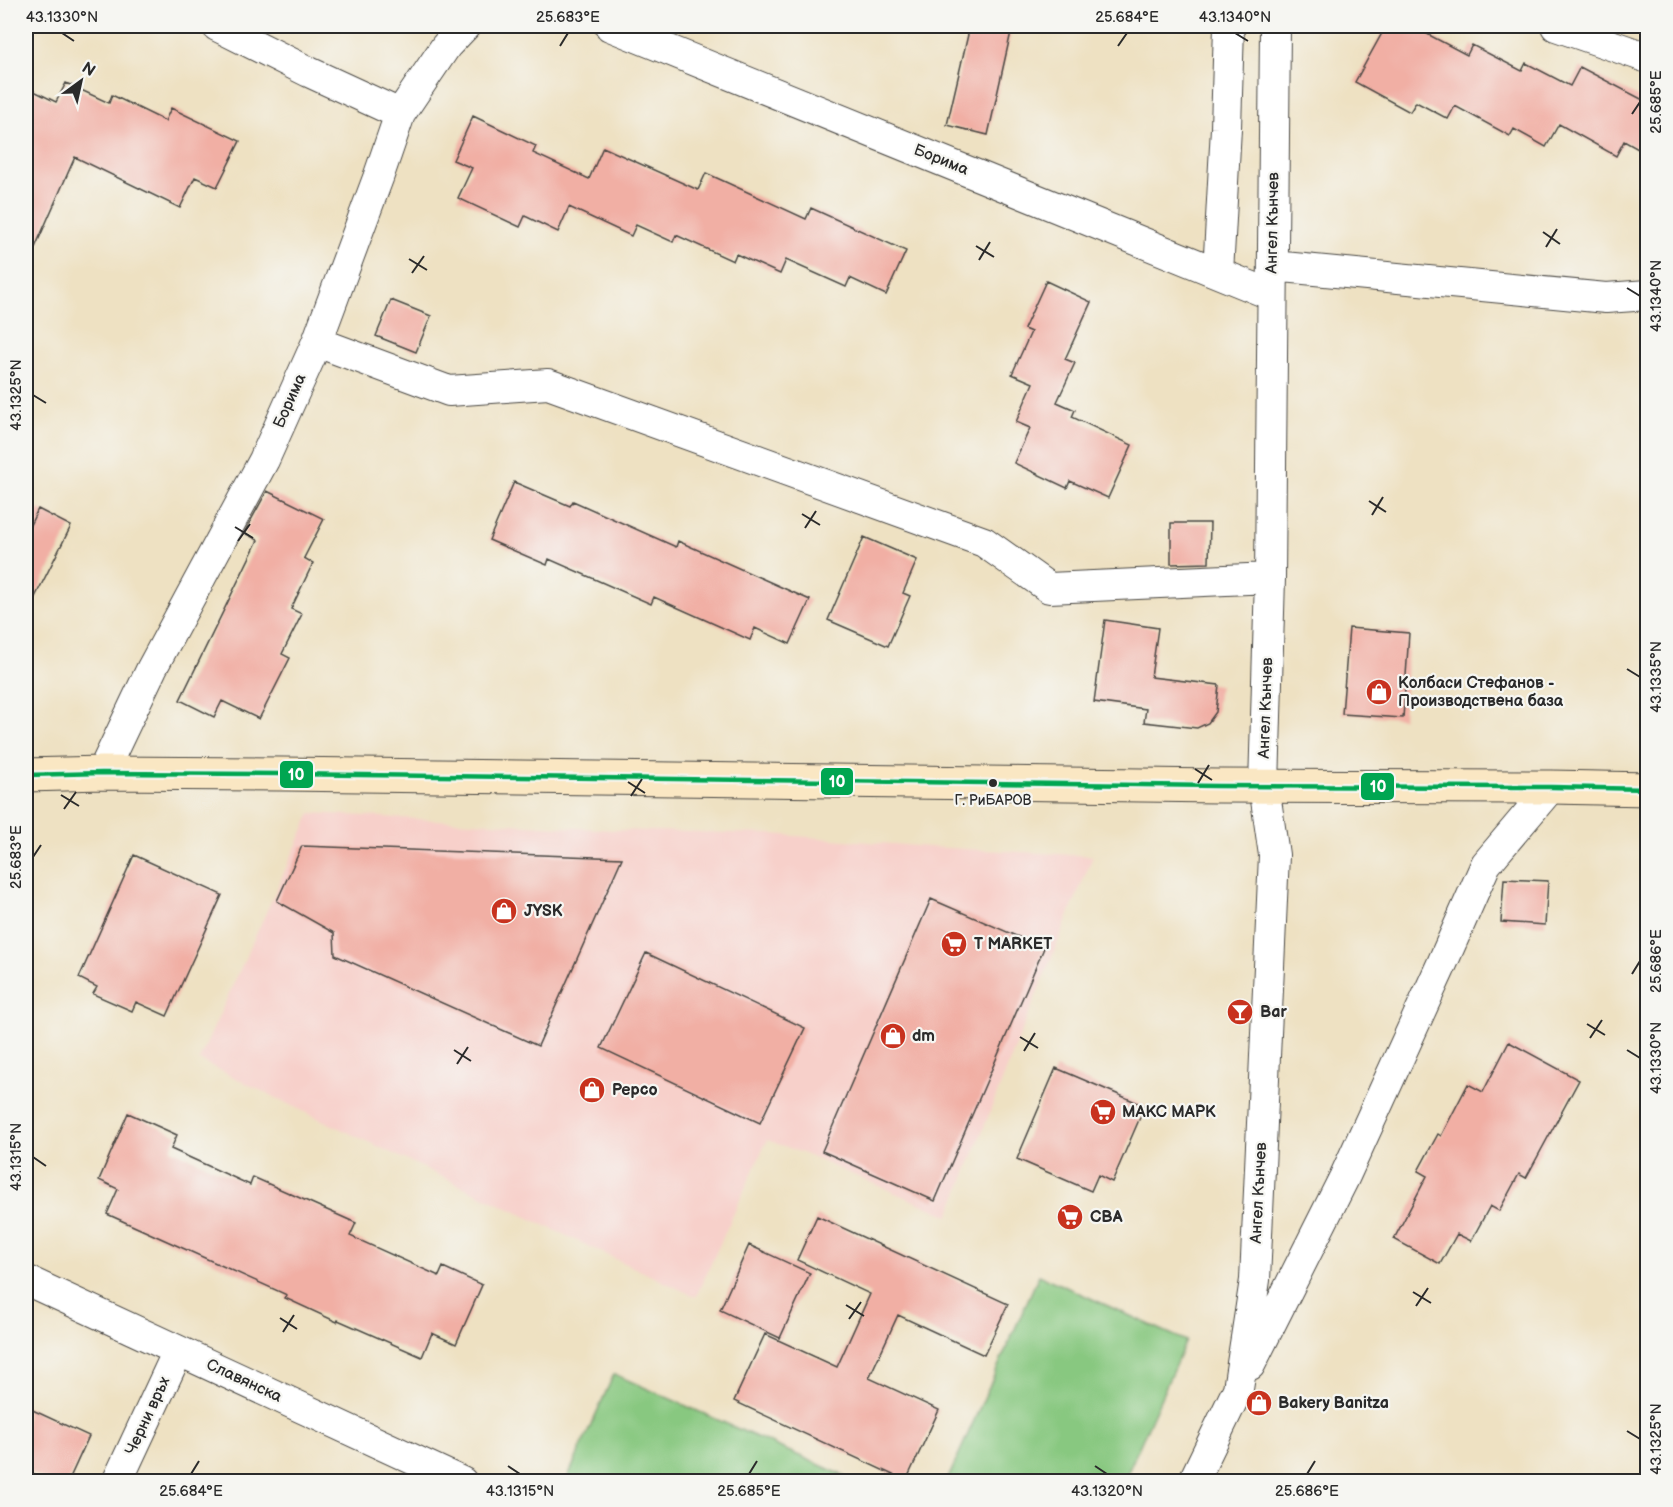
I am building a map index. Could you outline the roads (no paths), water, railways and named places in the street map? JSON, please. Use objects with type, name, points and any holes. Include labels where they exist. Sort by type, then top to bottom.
[{"type":"street","points":[[217,26],[400,114]]},
{"type":"street","name":"Борима","points":[[102,773],[152,668],[264,460],[316,342],[400,114],[446,46],[465,26]]},
{"type":"street","name":"Борима","points":[[610,26],[1272,295]]},
{"type":"street","points":[[1218,273],[1229,26]]},
{"type":"street","name":"Ангел Кънчев","points":[[1238,1389],[1255,1280],[1274,855],[1264,786],[1270,578],[1275,26]]},
{"type":"street","points":[[1557,26],[1647,58]]},
{"type":"street","points":[[1273,266],[1606,298],[1647,295]]},
{"type":"street","points":[[316,342],[449,391],[548,384],[984,542],[1049,588],[1270,578]]},
{"type":"street","points":[[26,776],[102,773],[1647,789]]},
{"type":"street","name":"Ангел Кънчев","points":[[1193,1482],[1344,1178],[1442,966],[1486,864],[1551,787]]},
{"type":"street","name":"Славянска","points":[[26,1280],[462,1482]]},
{"type":"street","name":"Черни връх","points":[[117,1482],[178,1351]]},
{"type":"place","name":"Колбаси Стефанов - Производствена база","points":[[1379,692]]},
{"type":"place","name":"Г. РиБАРОВ","points":[[993,783]]},
{"type":"place","name":"JYSK","points":[[504,911]]},
{"type":"place","name":"T MARKET","points":[[954,944]]},
{"type":"place","name":"Bar","points":[[1240,1012]]},
{"type":"place","name":"dm","points":[[893,1036]]},
{"type":"place","name":"Pepco","points":[[592,1090]]},
{"type":"place","name":"МАКС МАРК","points":[[1103,1112]]},
{"type":"place","name":"CBA","points":[[1070,1217]]},
{"type":"place","name":"Bakery Banitza","points":[[1259,1403]]}]
